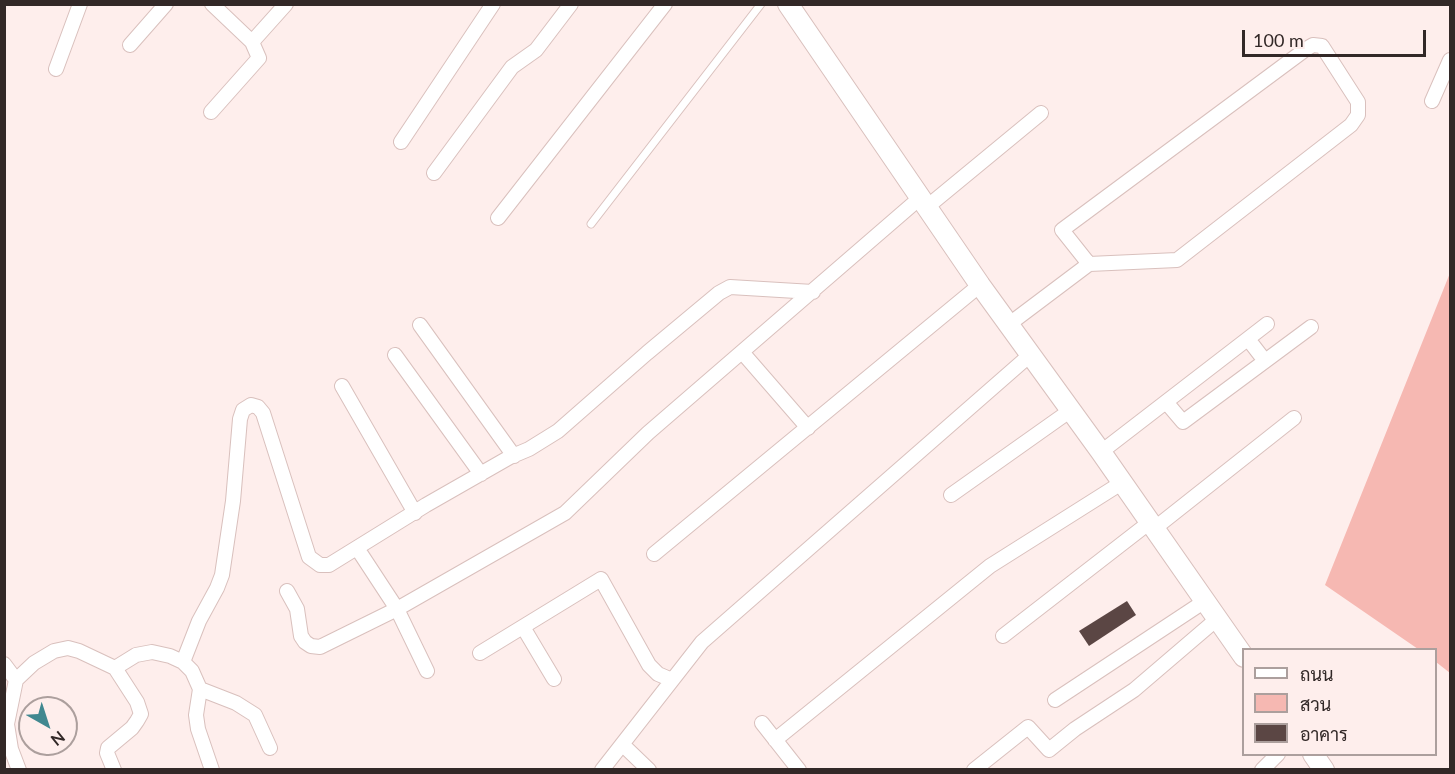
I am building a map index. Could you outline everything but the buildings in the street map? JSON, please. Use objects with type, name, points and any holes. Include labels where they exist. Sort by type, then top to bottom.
[{"type":"street","points":[[56,69],[80,4]]},
{"type":"street","points":[[211,112],[259,58],[252,42],[212,4]]},
{"type":"street","points":[[252,42],[286,4]]},
{"type":"street","points":[[401,142],[493,4]]},
{"type":"street","points":[[434,172],[512,67],[536,50],[571,4]]},
{"type":"street","points":[[498,218],[665,4]]},
{"type":"street","points":[[788,4],[980,285],[1123,482],[1242,654]]},
{"type":"street","points":[[130,45],[165,5]]},
{"type":"street","points":[[1008,325],[1089,264],[1177,260],[1351,125],[1358,115],[1358,102],[1322,46],[1313,45],[1306,49],[1062,230],[1089,264]]},
{"type":"street","points":[[1432,101],[1450,60]]},
{"type":"street","points":[[287,591],[297,609],[301,636],[311,646],[320,647],[397,609],[565,513],[648,433],[813,292],[924,202],[1041,113]]},
{"type":"street","points":[[654,554],[980,285]]},
{"type":"street","points":[[183,662],[199,621],[218,588],[222,575],[240,420],[243,410],[251,405],[258,407],[264,413],[309,557],[321,565],[328,565],[558,431],[719,293],[730,287],[813,292]]},
{"type":"street","points":[[1101,452],[1267,324]]},
{"type":"street","points":[[420,325],[514,456]]},
{"type":"street","points":[[1166,402],[1183,422],[1311,327]]},
{"type":"street","points":[[1248,339],[1265,361]]},
{"type":"street","points":[[742,352],[808,428]]},
{"type":"street","points":[[395,355],[481,474]]},
{"type":"street","points":[[602,770],[702,642],[1030,355]]},
{"type":"street","points":[[342,386],[415,513]]},
{"type":"street","points":[[951,495],[1071,410]]},
{"type":"street","points":[[1003,636],[1294,418]]},
{"type":"street","points":[[775,740],[990,566],[1123,482]]},
{"type":"street","points":[[357,548],[397,609],[427,671]]},
{"type":"street","points":[[480,653],[601,579],[649,665],[658,674],[672,680]]},
{"type":"street","points":[[1055,700],[1205,601]]},
{"type":"street","points":[[974,770],[1028,727],[1049,750],[1075,729],[1134,690],[1217,619]]},
{"type":"street","points":[[523,627],[554,679]]},
{"type":"street","points":[[19,770],[6,733],[16,680],[34,663],[54,651],[68,648],[115,668],[137,702],[141,714],[132,728],[108,748],[107,753],[114,770]]},
{"type":"street","points":[[115,668],[136,655],[152,652],[183,662],[192,671],[200,688],[196,715],[198,729],[212,770]]},
{"type":"street","points":[[4,664],[16,680]]},
{"type":"street","points":[[200,688],[236,703],[255,716],[270,748]]},
{"type":"street","points":[[762,723],[799,770]]},
{"type":"street","points":[[623,745],[649,770]]},
{"type":"street","points":[[1262,770],[1276,756]]},
{"type":"street","points":[[1314,756],[1324,770]]},
{"type":"lane","points":[[591,224],[761,4]]},
{"type":"green space","points":[[1450,273],[1450,673],[1437,663],[1437,648],[1417,648],[1325,585]]}]
